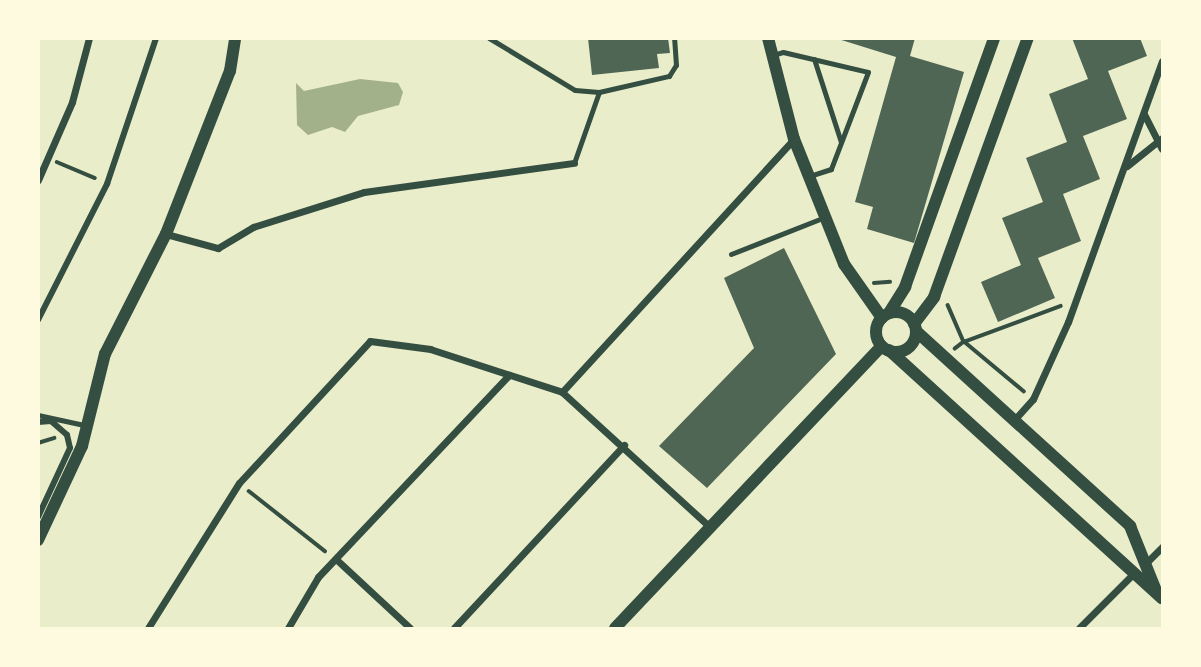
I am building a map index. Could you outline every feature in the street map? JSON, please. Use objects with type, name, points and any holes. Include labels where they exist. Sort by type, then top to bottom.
[{"type":"street","points":[[38,180],[49,158],[89,38]]},
{"type":"street","points":[[38,320],[107,184],[156,38]]},
{"type":"street","points":[[38,540],[82,446],[84,425],[105,354],[166,234],[230,71],[235,38]]},
{"type":"street","points":[[768,38],[794,139],[844,264],[885,315]]},
{"type":"street","points":[[994,38],[905,287],[876,332],[885,348],[1133,574],[1160,595]]},
{"type":"street","points":[[615,628],[709,526],[885,348],[910,346],[915,328],[934,297],[1028,38]]},
{"type":"street","points":[[1015,419],[1033,399],[1076,300],[1163,61]]},
{"type":"street","points":[[1126,167],[1161,143],[1144,114]]},
{"type":"street","points":[[562,392],[794,139]]},
{"type":"street","points":[[166,234],[218,248],[253,227],[364,191],[574,163]]},
{"type":"street","points":[[885,315],[904,313],[915,328],[1130,526],[1160,595]]},
{"type":"street","points":[[148,628],[239,483],[362,344],[430,349],[562,392],[624,445],[709,526]]},
{"type":"street","points":[[288,628],[318,577],[338,561],[509,376]]},
{"type":"street","points":[[38,422],[51,421],[61,429],[70,448],[38,517]]},
{"type":"street","points":[[454,628],[624,445]]},
{"type":"street","points":[[1146,563],[1163,547]]},
{"type":"street","points":[[338,561],[410,628]]},
{"type":"street","points":[[1079,628],[1133,574]]},
{"type":"lane","points":[[489,38],[575,90],[599,92],[669,76],[676,65],[674,38]]},
{"type":"lane","points":[[773,55],[814,59],[868,72],[831,169],[808,176]]},
{"type":"lane","points":[[814,59],[841,142]]},
{"type":"lane","points":[[574,163],[599,92]]},
{"type":"lane","points":[[731,254],[825,217]]},
{"type":"lane","points":[[38,415],[84,425]]},
{"type":"path","points":[[49,158],[107,184]]},
{"type":"path","points":[[1033,399],[964,342],[1076,300]]},
{"type":"path","points":[[38,443],[54,439]]},
{"type":"path","points":[[239,483],[338,561]]},
{"type":"shaded area","points":[[360,79],[398,83],[403,92],[399,105],[358,116],[345,132],[332,127],[308,135],[297,125],[296,83],[304,91]]},
{"type":"building","points":[[588,38],[668,38],[670,53],[657,54],[659,68],[592,75]]},
{"type":"building","points":[[835,38],[915,38],[910,56],[964,72],[914,243],[867,229],[873,207],[855,202],[896,57]]},
{"type":"building","points":[[1072,38],[1140,38],[1147,56],[1108,71],[1127,119],[1083,136],[1100,179],[1063,194],[1081,241],[1038,258],[1055,298],[998,322],[981,282],[1021,265],[1002,218],[1043,202],[1026,158],[1067,142],[1049,94],[1088,79]]},
{"type":"building","points":[[784,248],[836,354],[707,488],[659,446],[754,348],[724,278]]}]
